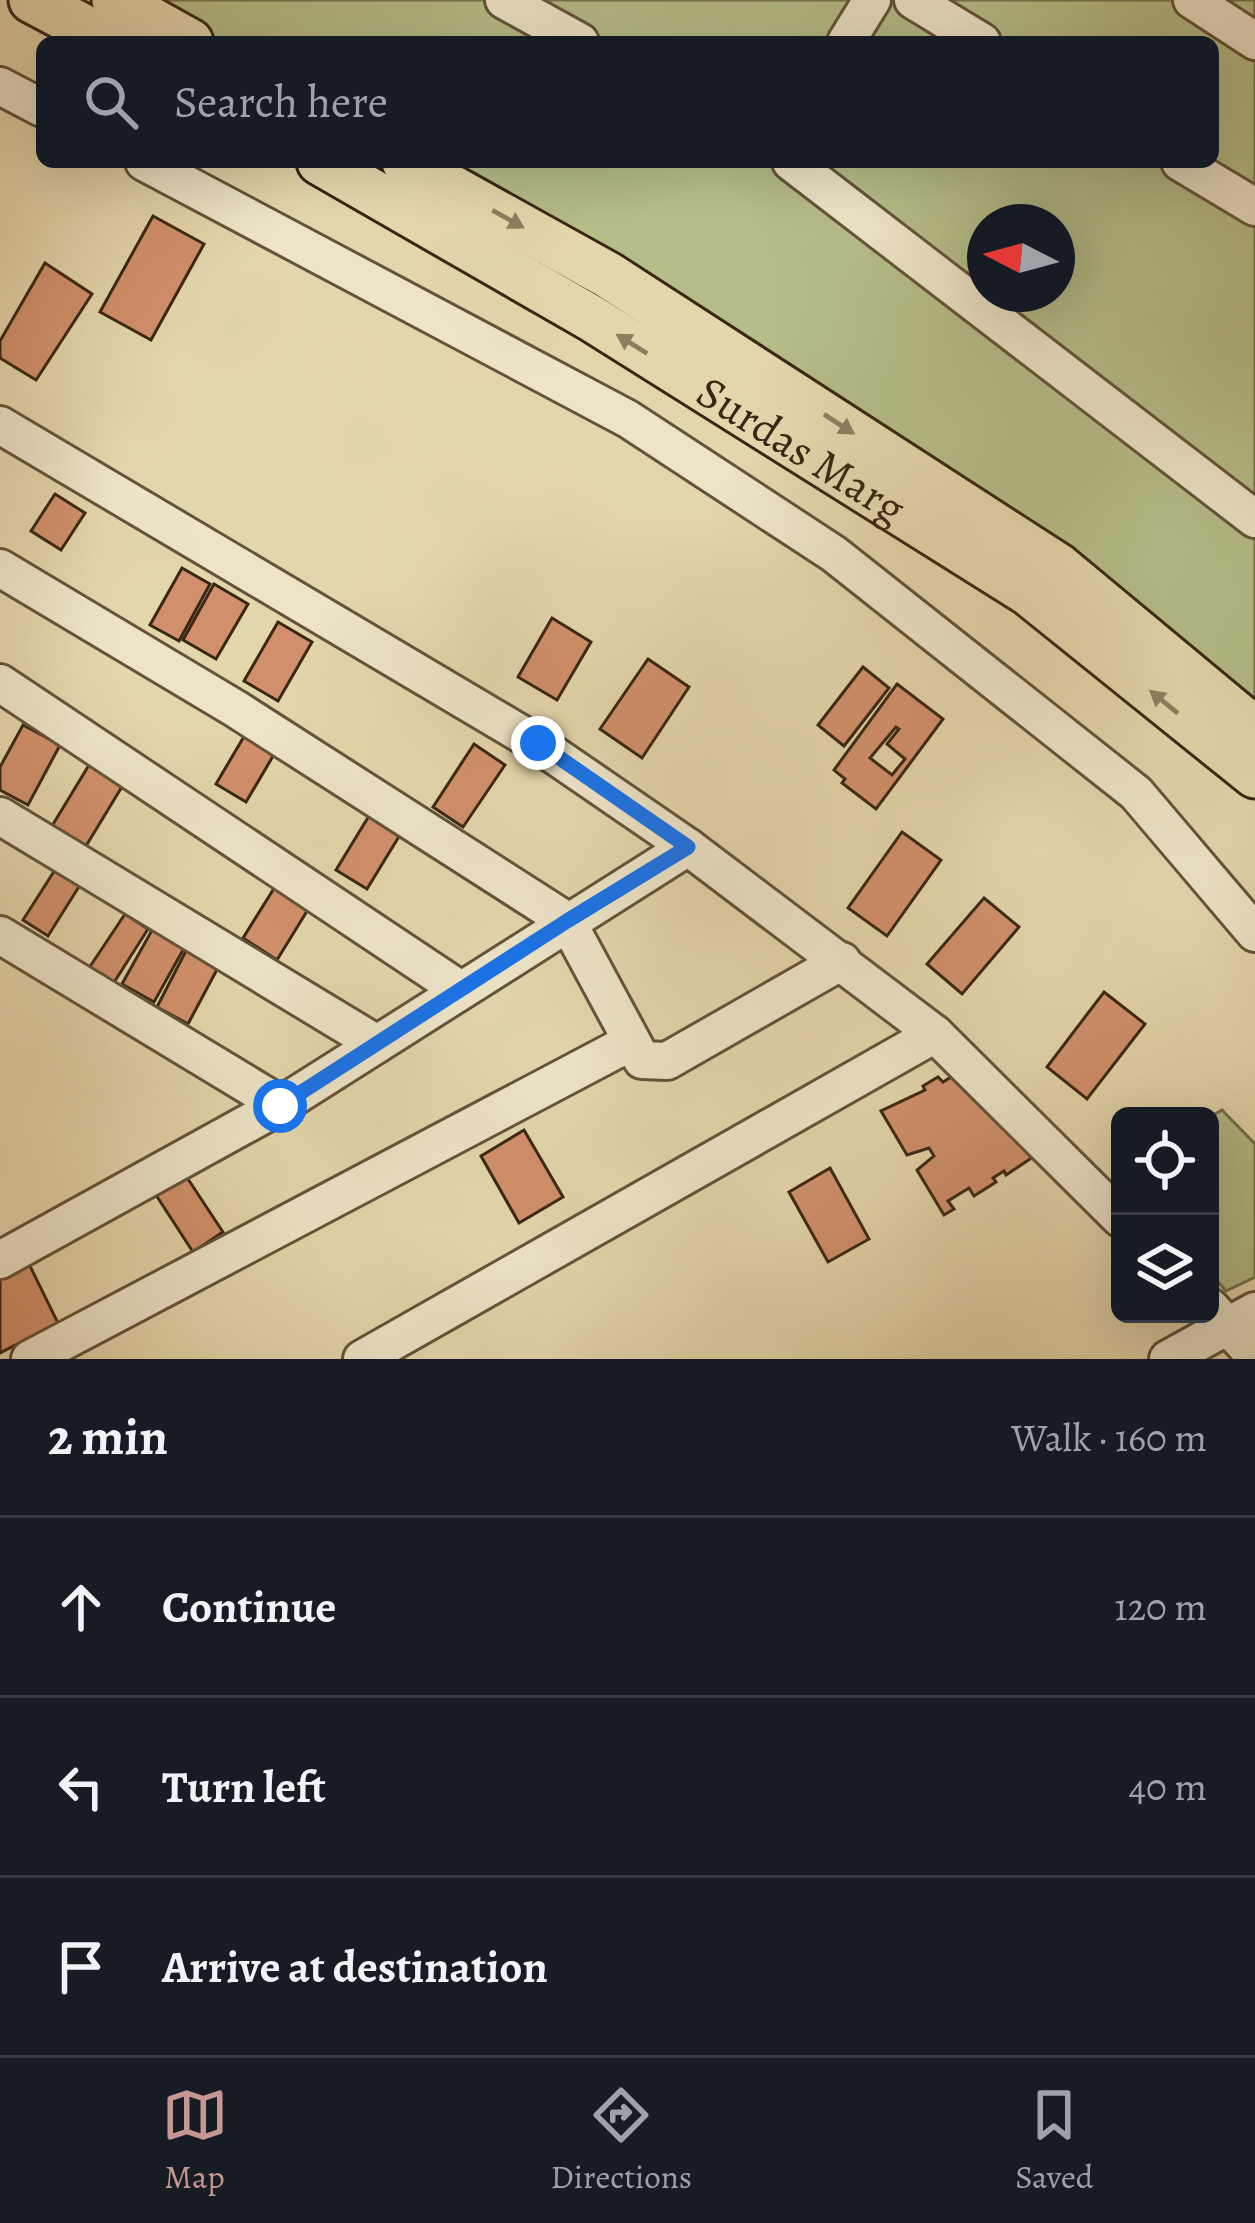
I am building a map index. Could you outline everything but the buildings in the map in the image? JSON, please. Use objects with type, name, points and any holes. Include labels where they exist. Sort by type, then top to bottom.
[{"type":"main road","points":[[32,0],[100,36]]},
{"type":"main road","points":[[115,0],[179,36]]},
{"type":"main road","name":"Surdas Marg","points":[[330,168],[591,318],[1029,593],[1255,775]]},
{"type":"main road","name":"Surdas Marg","points":[[417,168],[608,275],[1059,567],[1255,730]]},
{"type":"street","points":[[504,0],[569,36]]},
{"type":"street","points":[[850,36],[872,0]]},
{"type":"street","points":[[913,0],[972,36]]},
{"type":"street","points":[[1192,0],[1255,40]]},
{"type":"street","points":[[0,86],[36,105]]},
{"type":"street","points":[[155,168],[628,419],[834,554],[1136,794],[1255,933]]},
{"type":"street","points":[[799,168],[1255,518]]},
{"type":"street","points":[[1190,168],[1255,207]]},
{"type":"street","points":[[0,425],[538,743],[688,847],[934,1034],[1117,1215]]},
{"type":"street","points":[[0,568],[236,709],[567,921],[642,1060],[667,1061],[842,961]]},
{"type":"street","points":[[0,683],[460,989]]},
{"type":"street","points":[[0,816],[376,1044]]},
{"type":"street","points":[[0,1260],[280,1106],[688,847]]},
{"type":"street","points":[[0,935],[280,1106]]},
{"type":"street","points":[[362,1359],[934,1034]]},
{"type":"street","points":[[30,1359],[631,1042]]},
{"type":"street","points":[[1168,1359],[1231,1314],[1255,1356]]},
{"type":"green space","points":[[143,0],[1255,0],[1255,721],[437,168],[1219,168],[1219,36],[206,36]]},
{"type":"green space","points":[[1219,1112],[1255,1144],[1255,1277],[1226,1291],[1219,1283]]},
{"type":"route","points":[[280,1106],[688,847],[538,743]]}]
